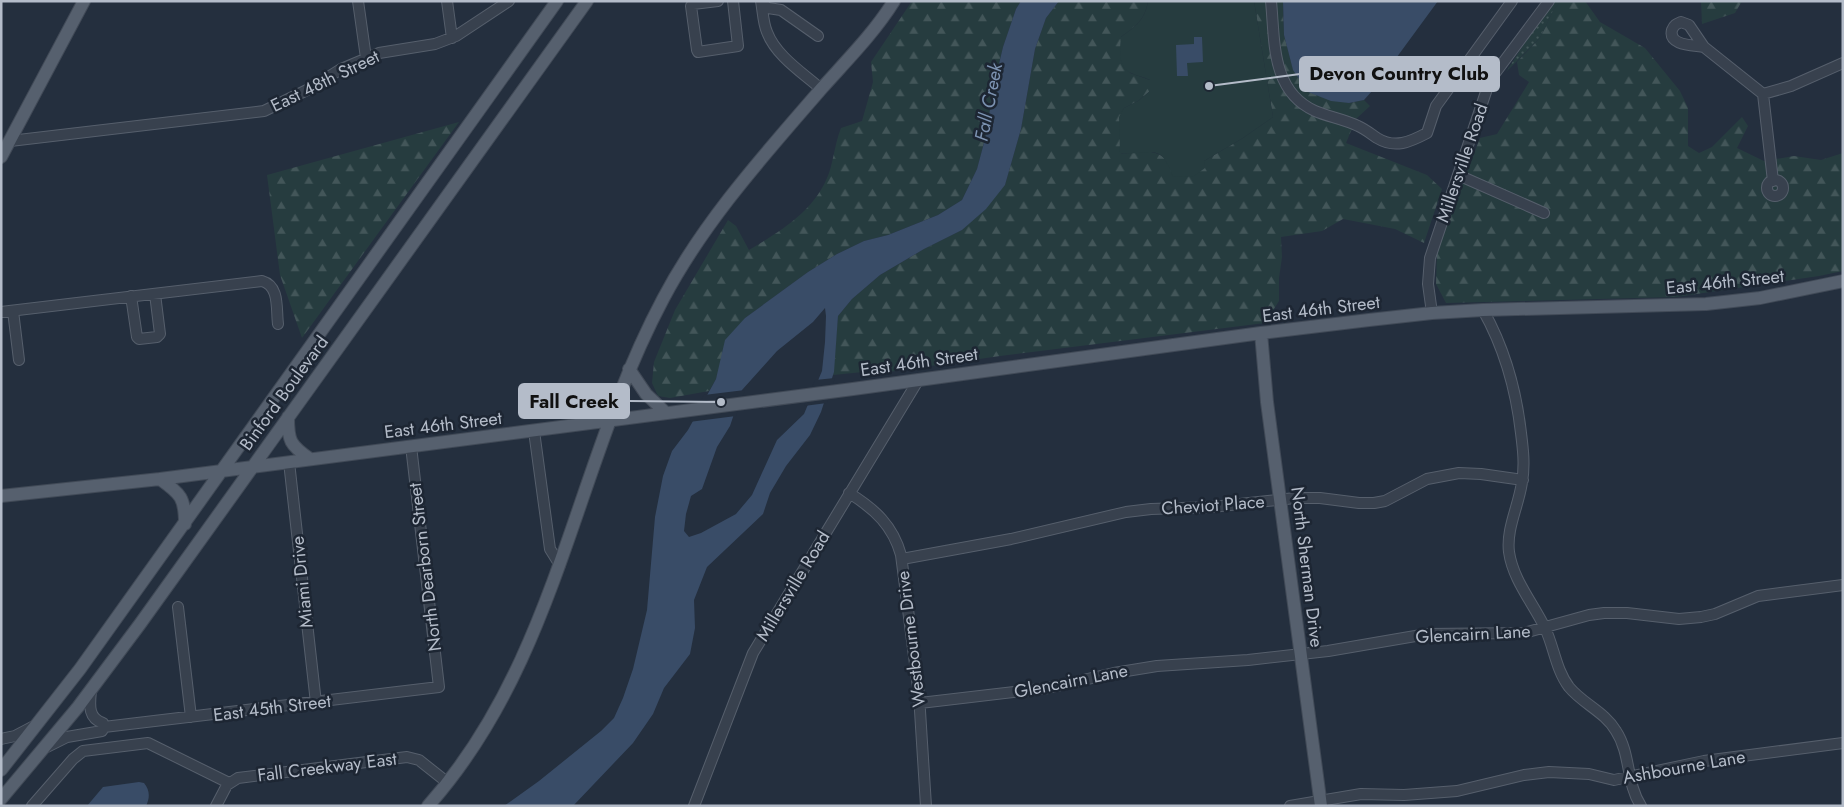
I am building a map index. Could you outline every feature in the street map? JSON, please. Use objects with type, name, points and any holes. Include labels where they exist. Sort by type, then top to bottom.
[{"type":"main road","points":[[1,157],[84,1]]},
{"type":"main road","name":"Binford Boulevard","points":[[1,770],[39,723],[184,524],[557,1]]},
{"type":"main road","name":"Binford Boulevard","points":[[1,799],[91,690],[587,1]]},
{"type":"main road","points":[[428,806],[448,783],[485,730],[510,685],[532,638],[560,565],[629,369],[650,324],[687,257],[729,199],[868,36],[894,1]]},
{"type":"main road","name":"East 46th Street","points":[[1,496],[160,479],[310,460],[853,389],[1261,333],[1432,313],[1706,304],[1760,298],[1843,281]]},
{"type":"main road","name":"North Sherman Drive","points":[[1261,333],[1267,402],[1321,804]]},
{"type":"main road","points":[[629,369],[646,394],[672,412]]},
{"type":"main road","points":[[288,416],[290,443],[310,460]]},
{"type":"main road","points":[[160,479],[182,497],[185,509],[184,524]]},
{"type":"street","points":[[358,1],[366,58]]},
{"type":"street","points":[[447,1],[452,38]]},
{"type":"street","name":"East 48th Street","points":[[10,141],[264,111],[366,58],[379,53],[428,45],[452,38],[466,31],[510,1]]},
{"type":"street","points":[[718,1],[693,4],[691,6],[698,52],[738,46],[733,1]]},
{"type":"street","points":[[1271,1],[1278,66],[1284,83],[1292,95],[1314,111],[1359,126],[1376,138],[1391,144],[1403,144],[1427,133],[1436,106],[1512,1]]},
{"type":"street","name":"Millersville Road","points":[[1432,313],[1428,284],[1430,258],[1490,80],[1549,1]]},
{"type":"street","points":[[762,2],[766,29],[772,42],[782,54],[821,89]]},
{"type":"street","points":[[762,2],[768,8],[782,10],[818,36]]},
{"type":"street","points":[[1704,46],[1763,94],[1773,180]]},
{"type":"street","points":[[1468,62],[1490,80]]},
{"type":"street","points":[[1763,94],[1791,86],[1843,63]]},
{"type":"street","points":[[1458,174],[1544,213]]},
{"type":"street","points":[[1,312],[262,281],[267,282],[275,293],[278,324]]},
{"type":"street","points":[[132,296],[136,337],[140,339],[157,337],[160,334],[155,294]]},
{"type":"street","points":[[1483,310],[1500,342],[1516,396],[1523,452],[1522,480],[1510,534],[1509,552],[1516,576],[1545,628],[1559,669],[1567,685],[1610,722],[1616,730],[1624,747],[1634,795],[1641,806]]},
{"type":"street","points":[[13,311],[19,360]]},
{"type":"street","name":"Millersville Road","points":[[694,806],[753,653],[918,379]]},
{"type":"street","points":[[534,430],[550,549],[560,565]]},
{"type":"street","name":"North Dearborn Street","points":[[411,446],[439,686]]},
{"type":"street","name":"Miami Drive","points":[[289,462],[316,703]]},
{"type":"street","name":"Cheviot Place","points":[[902,558],[1011,539],[1126,512],[1151,509],[1212,507],[1313,497],[1374,503],[1384,501],[1427,479],[1459,473],[1522,480]]},
{"type":"street","name":"Westbourne Drive","points":[[850,494],[871,507],[886,522],[895,538],[902,558],[920,703],[926,806]]},
{"type":"street","name":"Glencairn Lane","points":[[920,703],[1048,688],[1157,666],[1248,660],[1301,654],[1427,634],[1450,632],[1517,634],[1589,615],[1627,613],[1680,619],[1701,617],[1722,611],[1758,596],[1843,585]]},
{"type":"street","points":[[178,607],[191,717]]},
{"type":"street","name":"East 45th Street","points":[[43,750],[67,737],[102,731],[104,727],[316,703],[439,686]]},
{"type":"street","points":[[91,690],[91,713],[95,720],[102,723],[104,727]]},
{"type":"street","points":[[1,739],[24,732],[39,723]]},
{"type":"street","points":[[32,806],[82,751],[148,742],[229,783],[216,806]]},
{"type":"street","name":"Ashbourne Lane","points":[[1290,806],[1321,804],[1361,794],[1404,795],[1457,791],[1524,775],[1550,772],[1589,774],[1614,780],[1704,761],[1843,743]]},
{"type":"street","name":"Fall Creekway East","points":[[229,783],[236,778],[244,776],[408,757],[419,760],[448,783]]},
{"type":"green space","points":[[912,1],[1021,1],[1016,9],[1003,47],[994,85],[985,139],[977,169],[962,200],[938,215],[888,235],[864,241],[837,254],[808,272],[745,318],[721,362],[716,379],[709,391],[670,398],[658,396],[652,383],[654,362],[675,310],[728,220],[736,226],[749,250],[785,227],[816,198],[829,173],[841,128],[862,121],[873,82],[871,62]]},
{"type":"green space","points":[[1059,1],[1148,1],[1145,13],[1139,22],[1121,37],[1130,73],[1150,80],[1150,91],[1138,101],[1124,108],[1120,153],[1151,152],[1162,156],[1168,161],[1204,161],[1243,138],[1273,117],[1254,1],[1283,1],[1284,35],[1293,69],[1308,92],[1349,103],[1364,100],[1370,106],[1356,119],[1346,143],[1427,175],[1442,189],[1424,243],[1395,229],[1343,219],[1322,231],[1281,237],[1282,257],[1279,278],[1279,301],[1265,323],[1000,356],[875,374],[863,372],[833,375],[838,316],[852,299],[880,275],[924,249],[962,230],[1005,185],[1021,129],[1035,49],[1046,18]]},
{"type":"green space","points":[[1148,1],[1254,1],[1273,117],[1243,138],[1204,161],[1205,168],[1194,176],[1173,177],[1164,158],[1153,152],[1120,153],[1119,117],[1124,108],[1138,101],[1150,91],[1150,80],[1131,73],[1123,67],[1120,57],[1121,37],[1142,18]]},
{"type":"green space","points":[[1555,1],[1561,1],[1554,9],[1540,38],[1506,72],[1524,44]]},
{"type":"green space","points":[[1561,1],[1585,1],[1600,22],[1645,48],[1680,91],[1688,108],[1688,146],[1699,153],[1712,147],[1742,117],[1748,126],[1737,148],[1764,161],[1794,156],[1821,160],[1843,153],[1843,271],[1676,297],[1446,303],[1436,284],[1437,251],[1480,138],[1497,134],[1529,82],[1519,75],[1517,62],[1540,38],[1554,9]]},
{"type":"green space","points":[[1701,1],[1742,1],[1735,13],[1702,24]]},
{"type":"green space","points":[[459,122],[302,338],[280,275],[267,175]]},
{"type":"water","name":"Fall Creek","points":[[1021,1],[1059,1],[1046,18],[1035,49],[1021,129],[1005,185],[986,209],[962,230],[924,249],[880,275],[852,299],[838,316],[834,372],[821,412],[810,435],[786,466],[770,493],[763,514],[707,567],[694,600],[695,628],[690,654],[664,688],[653,714],[633,743],[573,806],[504,806],[539,781],[601,731],[614,718],[633,669],[647,610],[655,517],[663,476],[672,451],[688,430],[716,379],[725,340],[745,318],[808,272],[837,254],[864,241],[888,235],[938,215],[962,200],[977,169],[985,139],[994,85],[1003,47],[1016,9]],"holes":[[[825,308],[822,371],[804,414],[777,440],[752,495],[736,514],[701,533],[689,537],[684,531],[691,496],[702,489],[717,447],[730,426],[742,390],[777,351],[813,322]]]},
{"type":"water","points":[[1283,1],[1438,1],[1372,91],[1364,100],[1349,103],[1331,101],[1308,92],[1293,70],[1284,35]]},
{"type":"water","points":[[1194,37],[1202,37],[1203,62],[1187,63],[1188,76],[1177,76],[1176,45],[1194,44]]},
{"type":"water","points":[[144,783],[148,791],[149,797],[146,806],[87,806],[103,787]]},
{"type":"pier","points":[[835,378],[827,403],[804,406],[815,380]]},
{"type":"pier","points":[[745,390],[736,416],[689,422],[704,395]]},
{"type":"place","name":"Devon Country Club","points":[[1209,86]]},
{"type":"place","name":"Fall Creek","points":[[721,402]]}]
